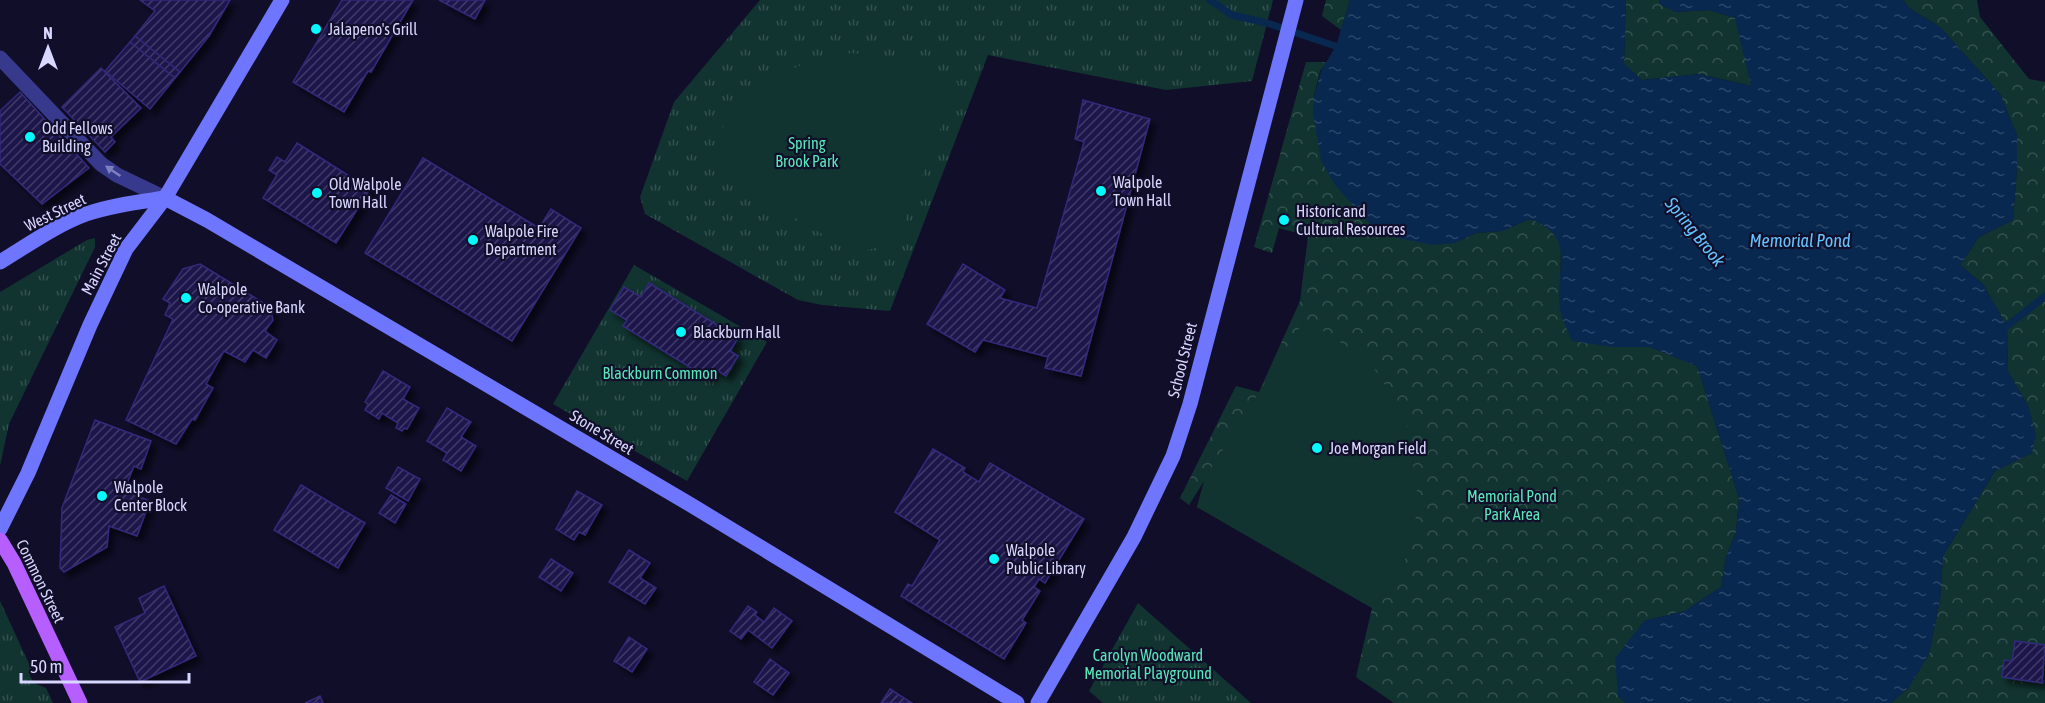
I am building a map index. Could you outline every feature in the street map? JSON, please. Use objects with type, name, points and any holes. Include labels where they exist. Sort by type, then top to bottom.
[{"type":"main road","name":"Common Street","points":[[0,540],[24,583],[80,703]]},
{"type":"street","name":"Main Street","points":[[0,529],[28,472],[90,325],[126,249],[165,198],[282,0]]},
{"type":"street","name":"School Street","points":[[1038,703],[1123,558],[1173,456],[1190,404],[1294,7]]},
{"type":"street","points":[[0,58],[102,164],[117,175],[165,198]]},
{"type":"street","name":"West Street","points":[[0,262],[86,214],[110,207],[165,198]]},
{"type":"street","name":"Stone Street","points":[[165,198],[207,220],[691,505],[1017,703]]},
{"type":"green space","name":"Spring Brook Park","points":[[760,0],[1273,0],[1252,81],[1166,90],[988,55],[890,311],[822,305],[798,300],[645,214],[640,197],[674,102]]},
{"type":"green space","points":[[1326,0],[1350,0],[1341,30],[1322,16]]},
{"type":"green space","points":[[1626,0],[1659,0],[1660,4],[1676,12],[1709,10],[1735,18],[1752,86],[1699,74],[1642,80],[1624,64]]},
{"type":"green space","points":[[1903,0],[1977,0],[1980,17],[2029,79],[2045,82],[2045,703],[1891,703],[1908,688],[1929,654],[1940,600],[1943,556],[1995,471],[2032,453],[2029,408],[2008,371],[2007,326],[1983,284],[1960,265],[1979,237],[2013,220],[2017,135],[2000,94],[1940,27],[1909,8]]},
{"type":"green space","points":[[852,53],[891,57],[958,83],[896,243],[855,253],[704,165],[723,127],[744,100],[776,76],[813,60]]},
{"type":"green space","name":"Memorial Pond Park Area","points":[[1306,62],[1327,62],[1320,71],[1314,96],[1454,243],[1476,233],[1502,231],[1530,219],[1546,225],[1561,243],[1560,311],[1612,347],[1650,347],[1697,366],[1739,498],[1736,532],[1726,557],[1721,587],[1685,611],[1644,621],[1618,696],[1626,703],[1394,703],[1356,677],[1372,608],[1197,507],[1204,481],[1189,505],[1180,498],[1236,386],[1259,392],[1300,301],[1308,236],[1279,228],[1272,253],[1254,247]]},
{"type":"green space","points":[[95,238],[95,247],[9,424],[0,466],[0,292],[87,240]]},
{"type":"green space","name":"Blackburn Common","points":[[634,265],[767,342],[687,481],[553,404]]},
{"type":"green space","name":"Joe Morgan Field","points":[[1305,319],[1370,362],[1406,418],[1419,505],[1403,567],[1372,608],[1197,507],[1205,478]]},
{"type":"green space","points":[[0,601],[31,668],[30,676],[34,683],[46,688],[53,703],[0,703]]},
{"type":"green space","name":"Carolyn Woodward Memorial Playground","points":[[1138,603],[1251,703],[1103,703],[1089,691]]},
{"type":"water","name":"Memorial Pond","points":[[1350,0],[1626,0],[1624,64],[1642,80],[1699,74],[1751,86],[1735,18],[1709,10],[1676,12],[1660,4],[1659,0],[1903,0],[1909,8],[1940,27],[2000,94],[2017,135],[2013,220],[1979,237],[1960,265],[1983,284],[2007,326],[2008,371],[2029,408],[2036,435],[2032,453],[1995,471],[1943,556],[1940,600],[1929,654],[1908,688],[1891,703],[1626,703],[1618,696],[1615,658],[1644,621],[1685,611],[1721,587],[1726,557],[1736,532],[1739,498],[1697,366],[1650,347],[1612,347],[1572,341],[1560,310],[1561,257],[1559,245],[1555,235],[1545,226],[1530,219],[1502,231],[1476,233],[1454,243],[1433,245],[1393,237],[1368,222],[1335,185],[1321,161],[1313,113],[1314,96],[1321,71],[1336,46]]},
{"type":"building","points":[[140,0],[230,0],[209,36],[180,72],[135,36],[155,11]]},
{"type":"building","points":[[342,0],[413,0],[371,72],[368,71],[344,112],[293,82]]},
{"type":"building","points":[[439,0],[485,0],[475,19]]},
{"type":"building","points":[[135,36],[180,72],[175,78],[130,42]]},
{"type":"building","points":[[130,42],[175,78],[150,109],[105,71]]},
{"type":"building","points":[[101,68],[141,108],[111,137],[115,142],[105,152],[62,107]]},
{"type":"building","name":"Odd Fellows Building","points":[[20,92],[89,168],[42,204],[0,164],[0,111]]},
{"type":"building","name":"Walpole Town Hall","points":[[1083,100],[1150,119],[1081,376],[1045,368],[1048,357],[983,340],[975,352],[927,324],[963,264],[1005,290],[1000,298],[1037,308],[1084,142],[1075,139]]},
{"type":"building","name":"Old Walpole Town Hall","points":[[297,143],[370,189],[336,243],[263,198],[277,175],[269,170],[277,157],[285,162]]},
{"type":"building","name":"Walpole Fire Department","points":[[423,158],[539,228],[551,209],[581,228],[512,341],[365,253]]},
{"type":"building","points":[[200,264],[270,307],[273,320],[265,331],[277,340],[266,358],[253,350],[245,362],[224,351],[206,384],[213,388],[195,420],[192,419],[176,444],[126,420],[173,319],[165,315],[170,303],[163,299],[183,269]]},
{"type":"building","name":"Blackburn Hall","points":[[649,283],[738,338],[730,351],[738,356],[726,376],[715,369],[709,379],[623,326],[627,320],[610,310],[624,287],[641,297]]},
{"type":"building","points":[[383,371],[410,387],[403,399],[419,408],[407,429],[404,428],[402,431],[396,428],[398,423],[382,413],[379,419],[365,410],[368,404],[365,402]]},
{"type":"building","points":[[447,408],[471,422],[461,437],[476,446],[461,471],[443,460],[447,453],[427,441]]},
{"type":"building","name":"Walpole Center Block","points":[[95,420],[151,441],[141,469],[134,466],[124,491],[150,501],[137,536],[109,526],[107,547],[64,572],[60,568],[62,508]]},
{"type":"building","name":"Walpole Public Library","points":[[933,449],[965,468],[963,472],[979,482],[990,463],[1084,519],[1045,583],[1039,579],[1034,587],[1040,591],[1022,620],[1026,623],[1004,659],[901,596],[908,584],[912,586],[940,540],[895,512]]},
{"type":"building","points":[[398,467],[420,479],[408,501],[386,488]]},
{"type":"building","points":[[301,485],[365,523],[338,568],[274,530]]},
{"type":"building","points":[[577,491],[602,505],[585,535],[579,532],[574,540],[556,529]]},
{"type":"building","points":[[391,495],[406,504],[395,523],[379,513]]},
{"type":"building","points":[[629,550],[650,563],[640,578],[656,588],[645,604],[609,582]]},
{"type":"building","points":[[551,559],[573,573],[561,591],[539,577]]},
{"type":"building","points":[[164,586],[196,656],[140,682],[115,627],[145,613],[139,598]]},
{"type":"building","points":[[748,606],[757,612],[755,615],[764,622],[774,608],[792,621],[772,648],[748,630],[741,639],[730,631]]},
{"type":"building","points":[[629,637],[647,649],[632,672],[614,661]]},
{"type":"building","points":[[2015,641],[2045,645],[2042,683],[2002,677],[2004,660],[2012,661]]},
{"type":"building","points":[[770,659],[789,673],[773,695],[754,682]]},
{"type":"building","points":[[890,689],[912,703],[881,703]]},
{"type":"building","points":[[320,696],[323,703],[305,703]]},
{"type":"waterway","name":"Spring Brook","points":[[1210,0],[1232,15],[1267,23],[1344,49]]},
{"type":"waterway","points":[[1999,329],[2007,326],[2045,296]]},
{"type":"place","name":"Jalapeno's Grill","points":[[316,29]]},
{"type":"place","name":"Odd Fellows Building","points":[[30,137]]},
{"type":"place","name":"Walpole Town Hall","points":[[1101,191]]},
{"type":"place","name":"Old Walpole Town Hall","points":[[317,193]]},
{"type":"place","name":"Historic and Cultural Resources","points":[[1284,220]]},
{"type":"place","name":"Walpole Fire Department","points":[[473,240]]},
{"type":"place","name":"Walpole Co-operative Bank","points":[[186,298]]},
{"type":"place","name":"Blackburn Hall","points":[[681,332]]},
{"type":"place","name":"Joe Morgan Field","points":[[1317,448]]},
{"type":"place","name":"Walpole Center Block","points":[[102,496]]},
{"type":"place","name":"Walpole Public Library","points":[[994,559]]}]
